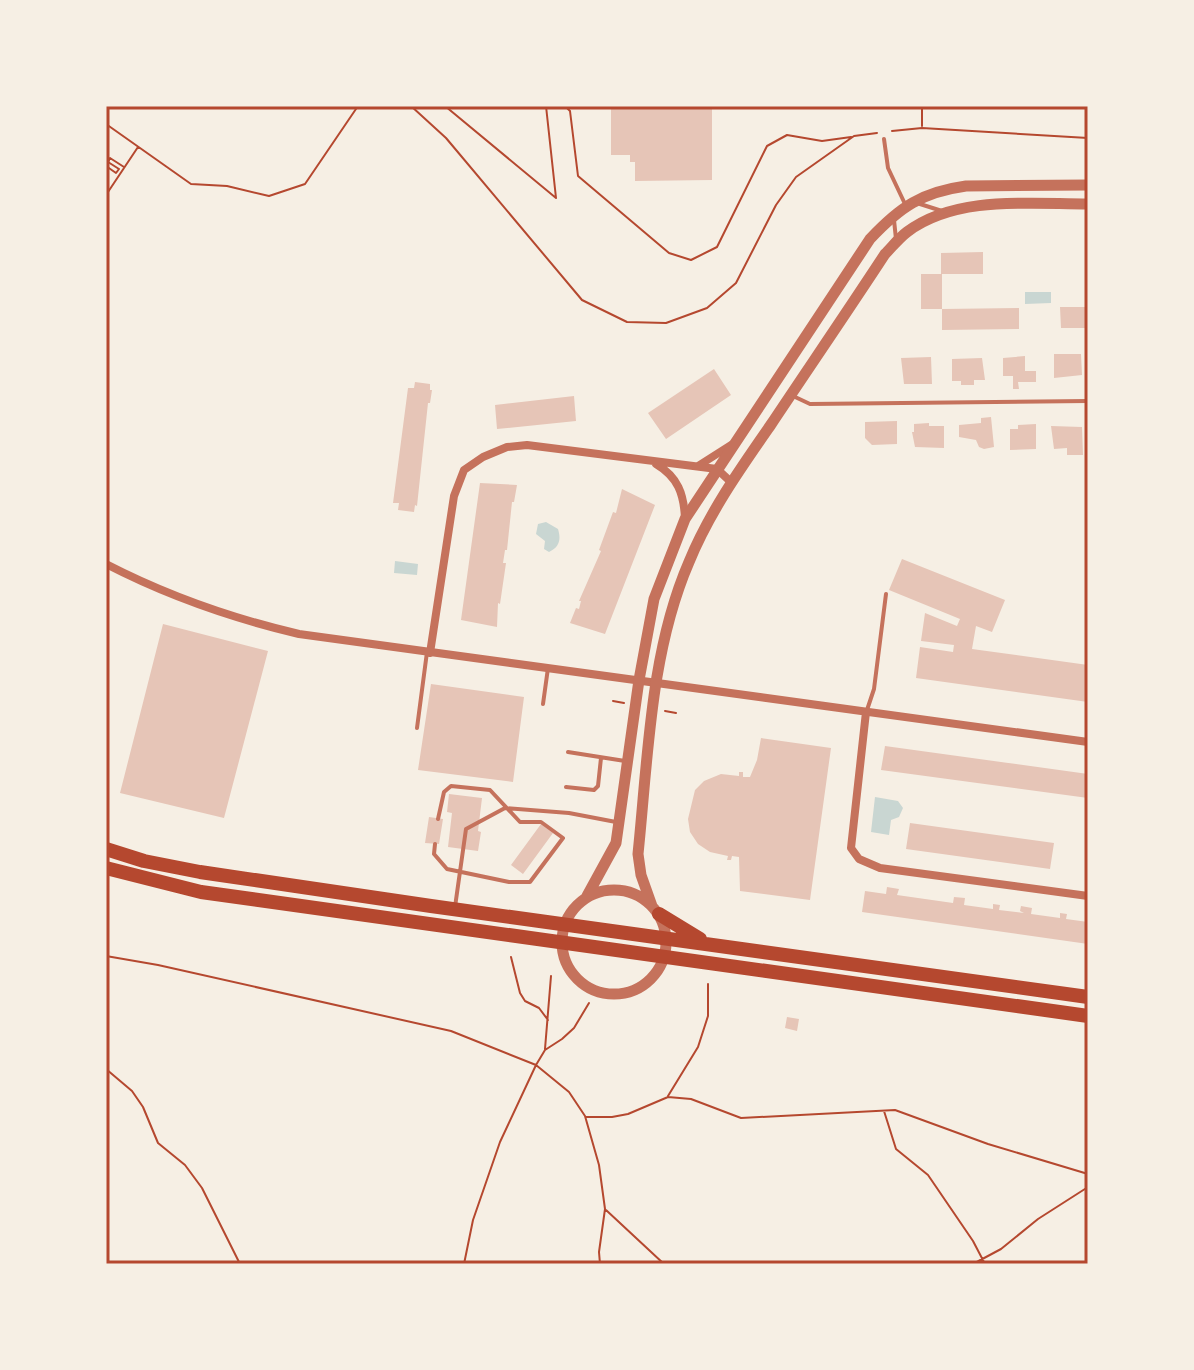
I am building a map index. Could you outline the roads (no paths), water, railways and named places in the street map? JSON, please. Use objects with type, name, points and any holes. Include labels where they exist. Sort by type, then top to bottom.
[{"type":"highway","points":[[106,849],[144,861],[200,872],[1088,997]]},
{"type":"highway","points":[[106,868],[201,892],[1088,1016]]},
{"type":"highway","points":[[655,910],[707,943]]},
{"type":"street","points":[[1088,185],[966,186],[941,190],[894,214],[870,239],[717,469],[685,519],[654,599],[612,853],[587,896],[563,923],[561,942],[567,963],[579,980],[597,991],[629,992],[655,974],[664,956],[666,937],[641,875],[638,854],[657,684],[673,606],[688,563],[732,483],[885,254],[906,232],[946,212],[982,206],[1088,204]]},
{"type":"street","points":[[698,466],[735,442]]},
{"type":"street","points":[[429,652],[454,496],[464,470],[483,457],[507,447],[527,445],[717,469],[732,483]]},
{"type":"street","points":[[652,461],[666,469],[677,482],[685,504],[685,519]]},
{"type":"street","points":[[106,564],[145,584],[229,617],[299,634],[1088,742]]},
{"type":"street","points":[[866,712],[851,825],[851,848],[859,859],[880,868],[1088,896]]},
{"type":"street","points":[[587,896],[621,891],[635,894],[655,910]]},
{"type":"lane","points":[[884,139],[888,168],[910,204],[946,212]]},
{"type":"lane","points":[[894,214],[897,242]]},
{"type":"lane","points":[[790,395],[810,404],[1088,401]]},
{"type":"lane","points":[[866,712],[874,689],[886,594]]},
{"type":"lane","points":[[417,728],[429,652]]},
{"type":"lane","points":[[543,704],[548,668]]},
{"type":"lane","points":[[568,752],[628,761]]},
{"type":"lane","points":[[566,787],[594,790],[598,786],[601,758]]},
{"type":"lane","points":[[435,844],[434,854],[447,869],[509,882],[530,882],[563,838],[541,822],[520,822],[490,790],[451,786],[444,792],[438,819]]},
{"type":"lane","points":[[455,910],[466,829],[505,808],[569,813],[619,823]]}]
